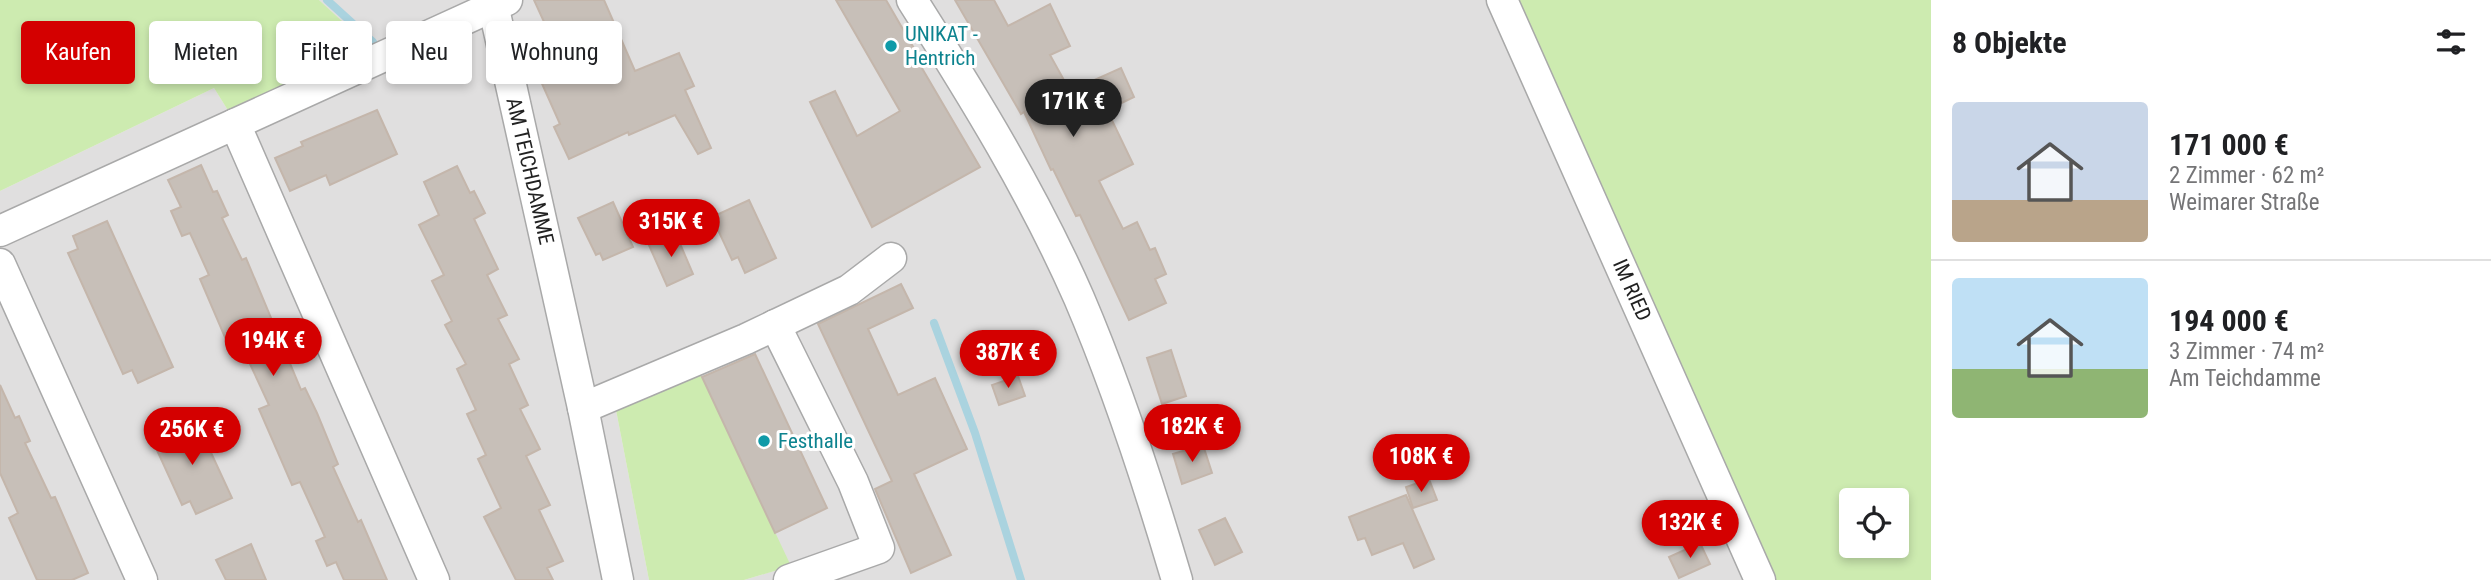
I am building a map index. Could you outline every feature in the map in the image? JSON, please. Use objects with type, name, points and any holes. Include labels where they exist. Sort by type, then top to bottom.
[{"type":"street","points":[[912,0],[1023,183],[1079,298],[1122,410],[1177,580]]},
{"type":"street","name":"IM RIED","points":[[1502,0],[1760,580]]},
{"type":"street","name":"AM TEICHDAMME","points":[[0,231],[498,2],[618,580]]},
{"type":"street","points":[[235,124],[434,580]]},
{"type":"street","points":[[583,408],[849,290],[891,258]]},
{"type":"street","points":[[0,264],[142,580]]},
{"type":"street","points":[[775,325],[853,482],[879,548],[789,580]]},
{"type":"shaded area","points":[[319,0],[1493,0],[1754,580],[744,580],[790,566],[616,410],[649,580],[0,580],[0,191],[214,88],[229,112],[288,84],[372,84],[372,21],[341,21]]},
{"type":"green space","points":[[0,0],[319,0],[342,21],[276,21],[276,84],[288,84],[229,112],[214,88],[0,191]]},
{"type":"green space","points":[[1506,0],[1931,0],[1931,580],[1765,580]]},
{"type":"green space","points":[[700,373],[791,566],[744,580],[649,580],[616,410]]},
{"type":"building","points":[[534,0],[604,0],[613,21],[544,21]]},
{"type":"building","points":[[836,0],[886,0],[919,57],[916,58],[980,167],[872,227],[810,102],[835,91],[857,136],[900,111]]},
{"type":"building","points":[[955,0],[994,0],[1008,26],[1050,4],[1070,46],[1050,55],[1070,91],[1121,68],[1134,97],[1107,110],[1133,164],[1099,181],[1123,229],[1137,222],[1150,250],[1155,248],[1166,274],[1155,279],[1166,303],[1129,320],[1080,215],[1076,216],[1024,112],[1021,114]]},
{"type":"building","points":[[622,41],[635,71],[679,53],[694,86],[685,90],[711,148],[698,154],[675,115],[629,135],[628,132],[569,159],[554,127],[560,124],[542,84],[622,84]]},
{"type":"building","points":[[377,110],[397,154],[330,185],[326,175],[290,191],[275,158],[303,146],[301,142]]},
{"type":"building","points":[[201,165],[213,192],[217,191],[228,215],[222,218],[242,260],[246,258],[301,390],[305,388],[317,413],[338,464],[333,467],[358,522],[361,520],[387,580],[344,580],[336,562],[327,566],[316,541],[325,537],[300,482],[292,485],[259,409],[269,405],[244,351],[233,356],[200,279],[209,275],[190,233],[182,236],[171,211],[181,207],[168,180]]},
{"type":"building","points":[[457,166],[470,193],[474,191],[485,213],[474,219],[498,269],[487,275],[507,315],[498,319],[519,359],[509,364],[528,405],[520,409],[540,449],[526,456],[550,505],[539,510],[563,561],[547,568],[553,580],[516,580],[484,517],[501,508],[478,459],[486,455],[467,414],[476,410],[457,369],[466,364],[445,325],[452,321],[432,281],[444,275],[419,225],[439,215],[424,182]]},
{"type":"building","points":[[749,200],[776,258],[745,273],[738,257],[732,260],[712,217]]},
{"type":"building","points":[[613,202],[633,247],[603,260],[600,253],[596,255],[578,218]]},
{"type":"building","points":[[107,221],[173,367],[138,383],[132,370],[123,374],[68,253],[78,249],[73,236]]},
{"type":"building","points":[[675,232],[693,274],[667,286],[648,243]]},
{"type":"building","points":[[901,284],[913,308],[868,329],[898,395],[935,378],[967,449],[914,474],[951,555],[911,573],[875,489],[892,481],[818,324]]},
{"type":"building","points":[[1171,350],[1186,396],[1162,404],[1147,358]]},
{"type":"building","name":"Festhalle","points":[[755,354],[827,508],[775,533],[702,377]]},
{"type":"building","points":[[1018,376],[1025,396],[999,405],[992,385]]},
{"type":"building","points":[[0,385],[15,418],[19,416],[30,441],[25,443],[51,498],[55,497],[88,573],[72,580],[37,580],[9,518],[18,513],[0,473]]},
{"type":"building","points":[[194,416],[232,498],[196,514],[190,501],[182,505],[156,448],[166,444],[160,431]]},
{"type":"building","points":[[1203,445],[1212,473],[1182,484],[1173,454]]},
{"type":"building","points":[[1429,479],[1437,500],[1413,508],[1406,487]]},
{"type":"building","points":[[1406,495],[1434,559],[1414,568],[1403,543],[1372,555],[1365,538],[1358,540],[1349,517]]},
{"type":"building","points":[[1225,518],[1242,552],[1215,565],[1199,530]]},
{"type":"building","points":[[1700,543],[1710,564],[1679,578],[1669,557]]},
{"type":"building","points":[[251,544],[266,580],[226,580],[216,560]]},
{"type":"waterway","points":[[327,0],[373,42]]},
{"type":"waterway","points":[[934,323],[975,433],[1021,580]]},
{"type":"place","name":"UNIKAT - Hentrich","points":[[891,46]]},
{"type":"place","name":"Festhalle","points":[[764,441]]}]
